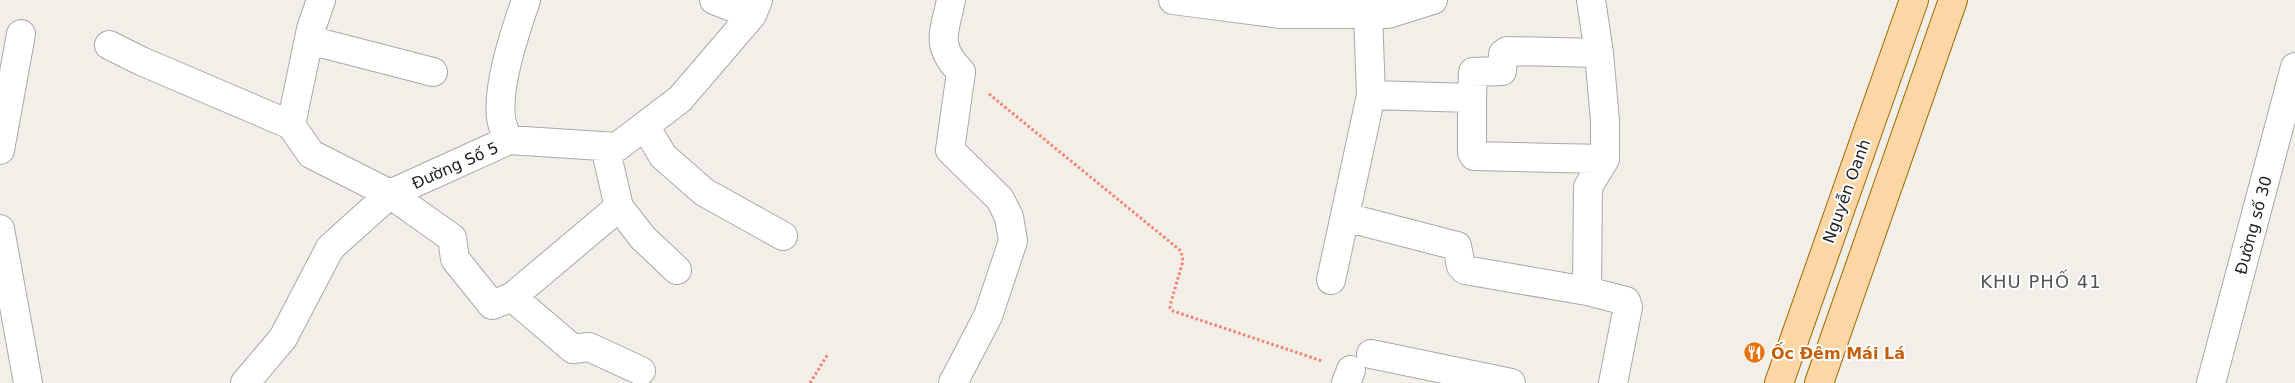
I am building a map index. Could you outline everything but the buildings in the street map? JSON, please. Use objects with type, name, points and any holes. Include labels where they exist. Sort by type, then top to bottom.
[{"type":"main road","name":"Nguyễn Oanh","points":[[1779,383],[1914,0]]},
{"type":"main road","points":[[1819,383],[1953,0]]},
{"type":"street","points":[[291,125],[309,40],[321,0]]},
{"type":"street","points":[[509,140],[501,119],[504,79],[513,38],[526,0]]},
{"type":"street","points":[[714,0],[755,8]]},
{"type":"street","points":[[951,0],[942,41],[948,58],[961,72],[950,150],[1000,199],[1009,216],[1013,241],[988,316],[953,383]]},
{"type":"street","points":[[1173,0],[1280,14],[1378,14],[1434,0]]},
{"type":"street","points":[[1587,291],[1588,187],[1605,159],[1605,122],[1599,53],[1591,0]]},
{"type":"street","name":"Đường Số 5","points":[[249,382],[283,338],[330,248],[390,194],[509,140],[616,147],[680,99],[755,8]]},
{"type":"street","points":[[1332,280],[1371,95],[1378,14]]},
{"type":"street","points":[[0,150],[22,34]]},
{"type":"street","points":[[309,40],[433,72]]},
{"type":"street","points":[[109,45],[141,61],[291,125],[311,154],[390,194],[452,238],[454,258],[492,305],[512,297],[619,207]]},
{"type":"street","points":[[1599,53],[1507,50],[1503,54],[1502,70],[1473,72],[1472,153],[1474,156],[1605,159]]},
{"type":"street","name":"Đường số 30","points":[[2211,383],[2295,67]]},
{"type":"street","points":[[1371,95],[1472,98]]},
{"type":"street","points":[[644,126],[663,156],[704,192],[783,236]]},
{"type":"street","points":[[604,147],[619,207],[643,238],[677,270]]},
{"type":"street","points":[[1346,217],[1457,246],[1461,266],[1465,270],[1587,291],[1626,301],[1628,307],[1613,383]]},
{"type":"street","points":[[0,229],[28,383]]},
{"type":"street","points":[[512,297],[573,349],[589,347],[641,372]]},
{"type":"street","points":[[1356,369],[1511,383]]},
{"type":"path","points":[[961,72],[1181,251],[1184,261],[1170,302],[1170,308],[1173,311],[1356,369]]},
{"type":"path","points":[[810,383],[828,354]]},
{"type":"place","name":"Ốc Đêm Mái Lá","points":[[1755,353]]},
{"type":"district","name":"KHU PHỐ 41","points":[[2041,282]]}]
